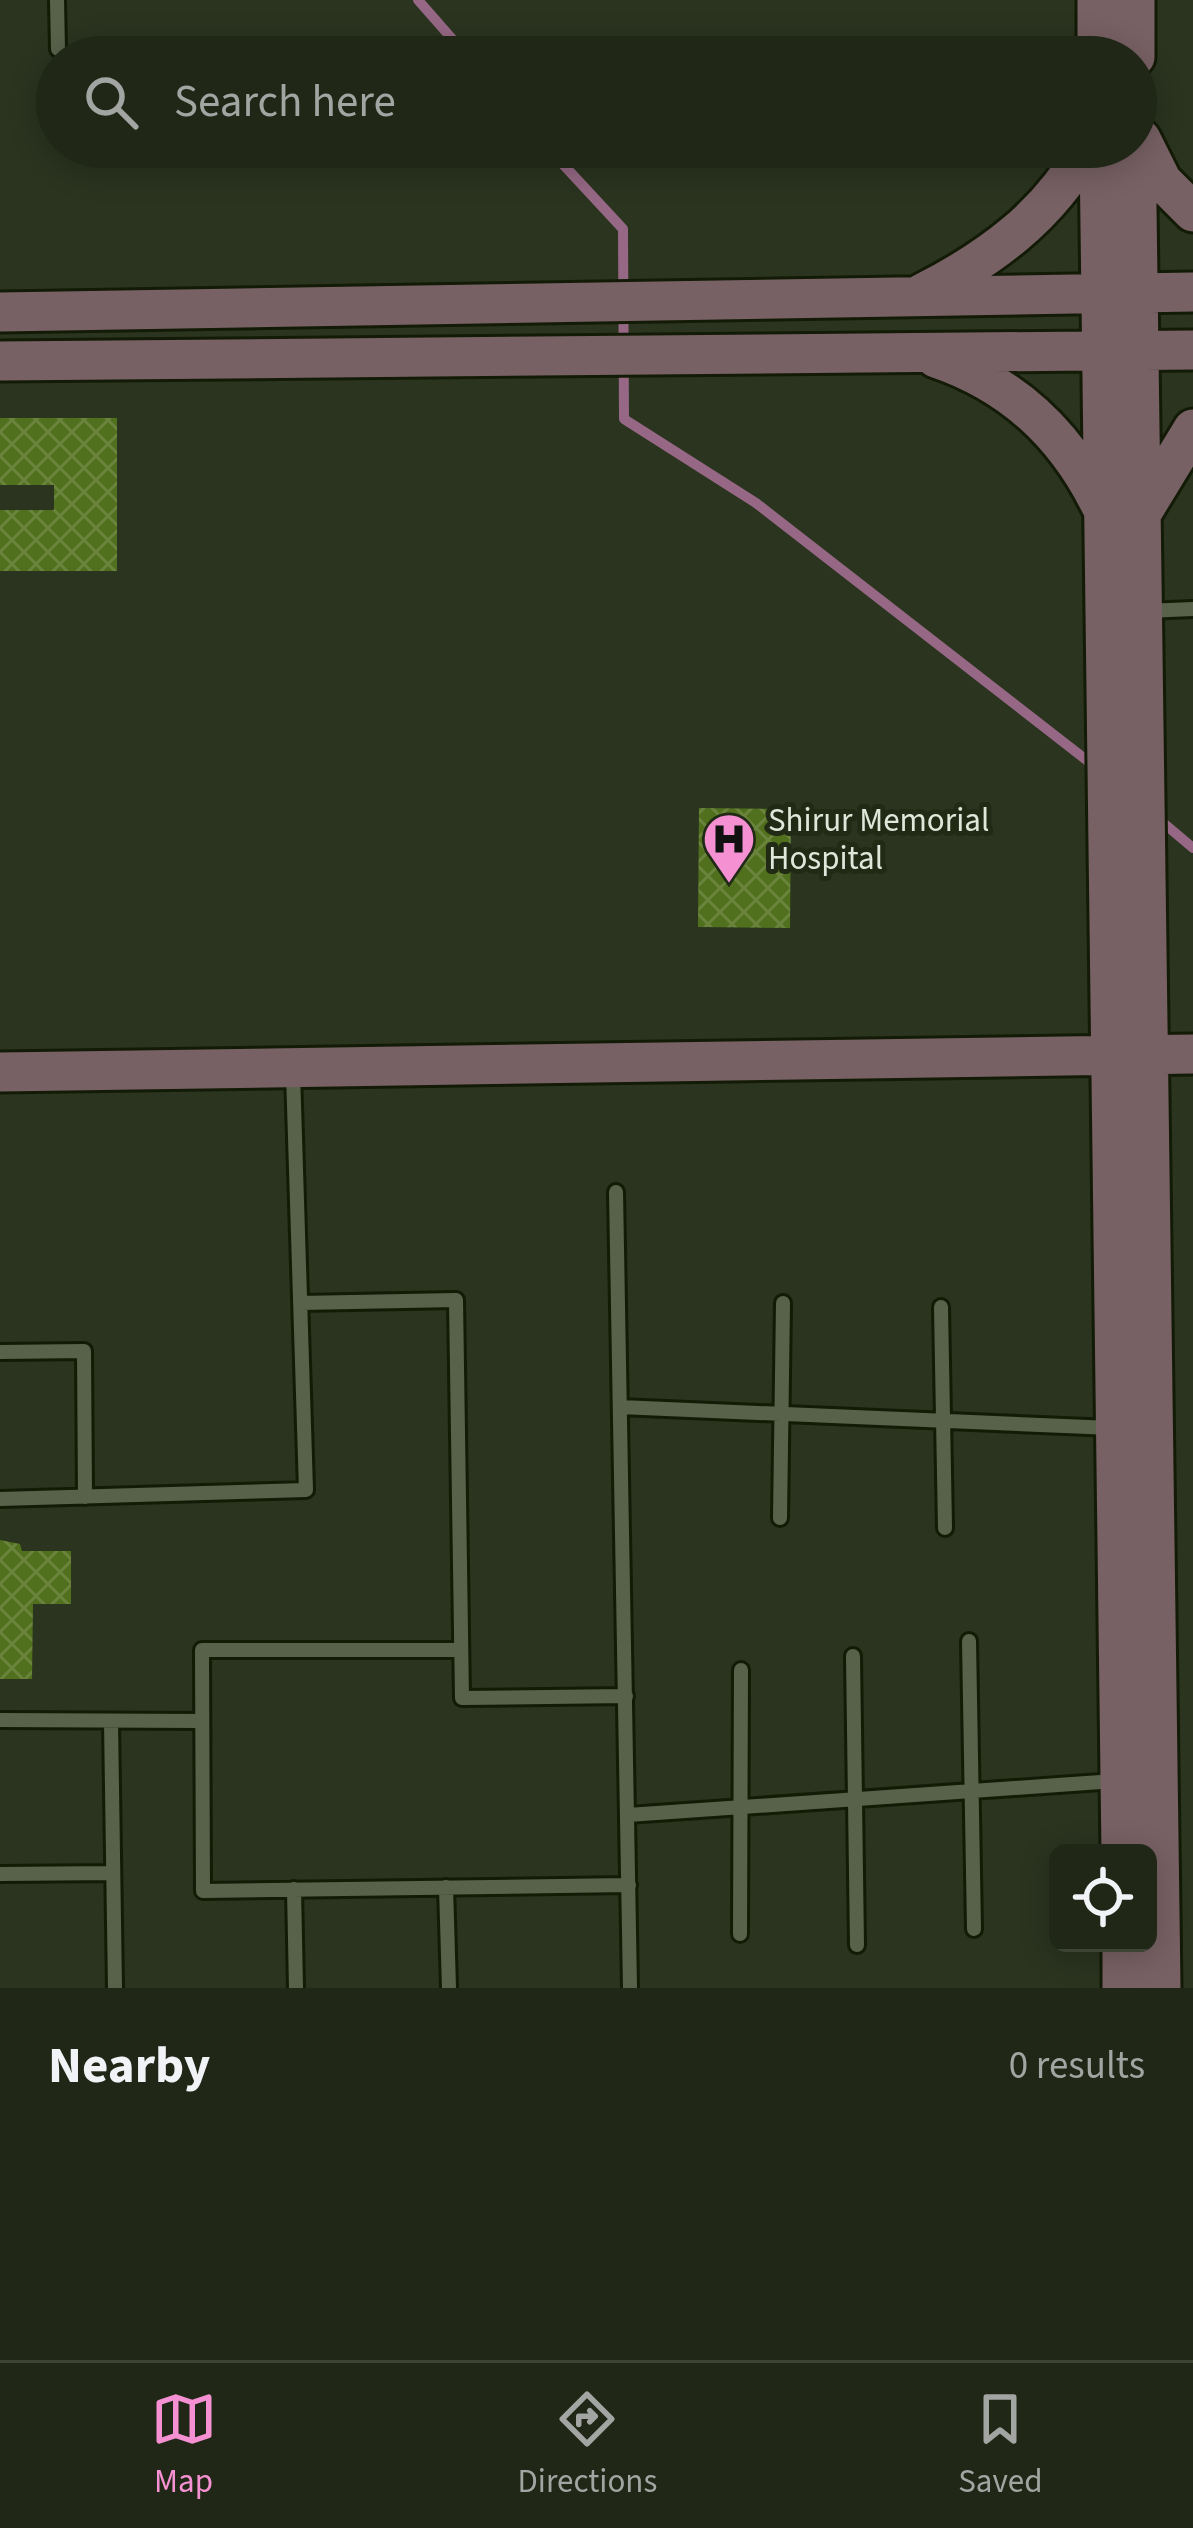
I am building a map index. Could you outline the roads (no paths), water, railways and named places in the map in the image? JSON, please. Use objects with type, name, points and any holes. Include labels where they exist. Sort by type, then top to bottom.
[{"type":"street","points":[[1097,0],[1097,36]]},
{"type":"street","points":[[1135,0],[1135,36]]},
{"type":"street","points":[[916,297],[1022,230],[1058,194],[1075,168]]},
{"type":"street","points":[[1102,168],[1119,293]]},
{"type":"street","points":[[1132,168],[1119,293],[1122,513],[1106,738],[1107,823],[1129,1055],[1161,1988]]},
{"type":"street","points":[[1155,168],[1193,212]]},
{"type":"street","points":[[0,312],[1193,292]]},
{"type":"street","points":[[0,362],[1193,350]]},
{"type":"street","points":[[920,352],[1012,393],[1058,436],[1122,513],[1141,612],[1145,848],[1129,1055],[1115,1428],[1121,1844]]},
{"type":"street","points":[[1122,513],[1193,429]]},
{"type":"street","points":[[0,1072],[1193,1054]]},
{"type":"street","points":[[1122,1952],[1122,1988]]},
{"type":"lane","points":[[56,0],[57,36]]},
{"type":"lane","points":[[1141,612],[1193,609]]},
{"type":"lane","points":[[0,1499],[306,1490],[293,1068]]},
{"type":"lane","points":[[616,1192],[630,1988]]},
{"type":"lane","points":[[300,1303],[456,1300],[462,1698],[626,1696]]},
{"type":"lane","points":[[780,1518],[783,1303]]},
{"type":"lane","points":[[941,1307],[945,1528]]},
{"type":"lane","points":[[0,1352],[84,1351],[85,1497]]},
{"type":"lane","points":[[620,1407],[1115,1428]]},
{"type":"lane","points":[[969,1641],[974,1929]]},
{"type":"lane","points":[[461,1650],[202,1650],[203,1891],[629,1885]]},
{"type":"lane","points":[[853,1656],[857,1945]]},
{"type":"lane","points":[[740,1934],[741,1670]]},
{"type":"lane","points":[[0,1720],[202,1721]]},
{"type":"lane","points":[[111,1721],[115,1988]]},
{"type":"lane","points":[[628,1815],[1120,1781]]},
{"type":"lane","points":[[0,1874],[113,1873]]},
{"type":"lane","points":[[446,1887],[449,1988]]},
{"type":"lane","points":[[294,1889],[296,1988]]},
{"type":"waterway","points":[[418,0],[450,36]]},
{"type":"waterway","points":[[566,168],[623,229],[624,419],[756,503],[1098,769]]},
{"type":"waterway","points":[[1154,815],[1193,848]]},
{"type":"place","name":"Shirur Memorial Hospital","points":[[729,885]]}]
